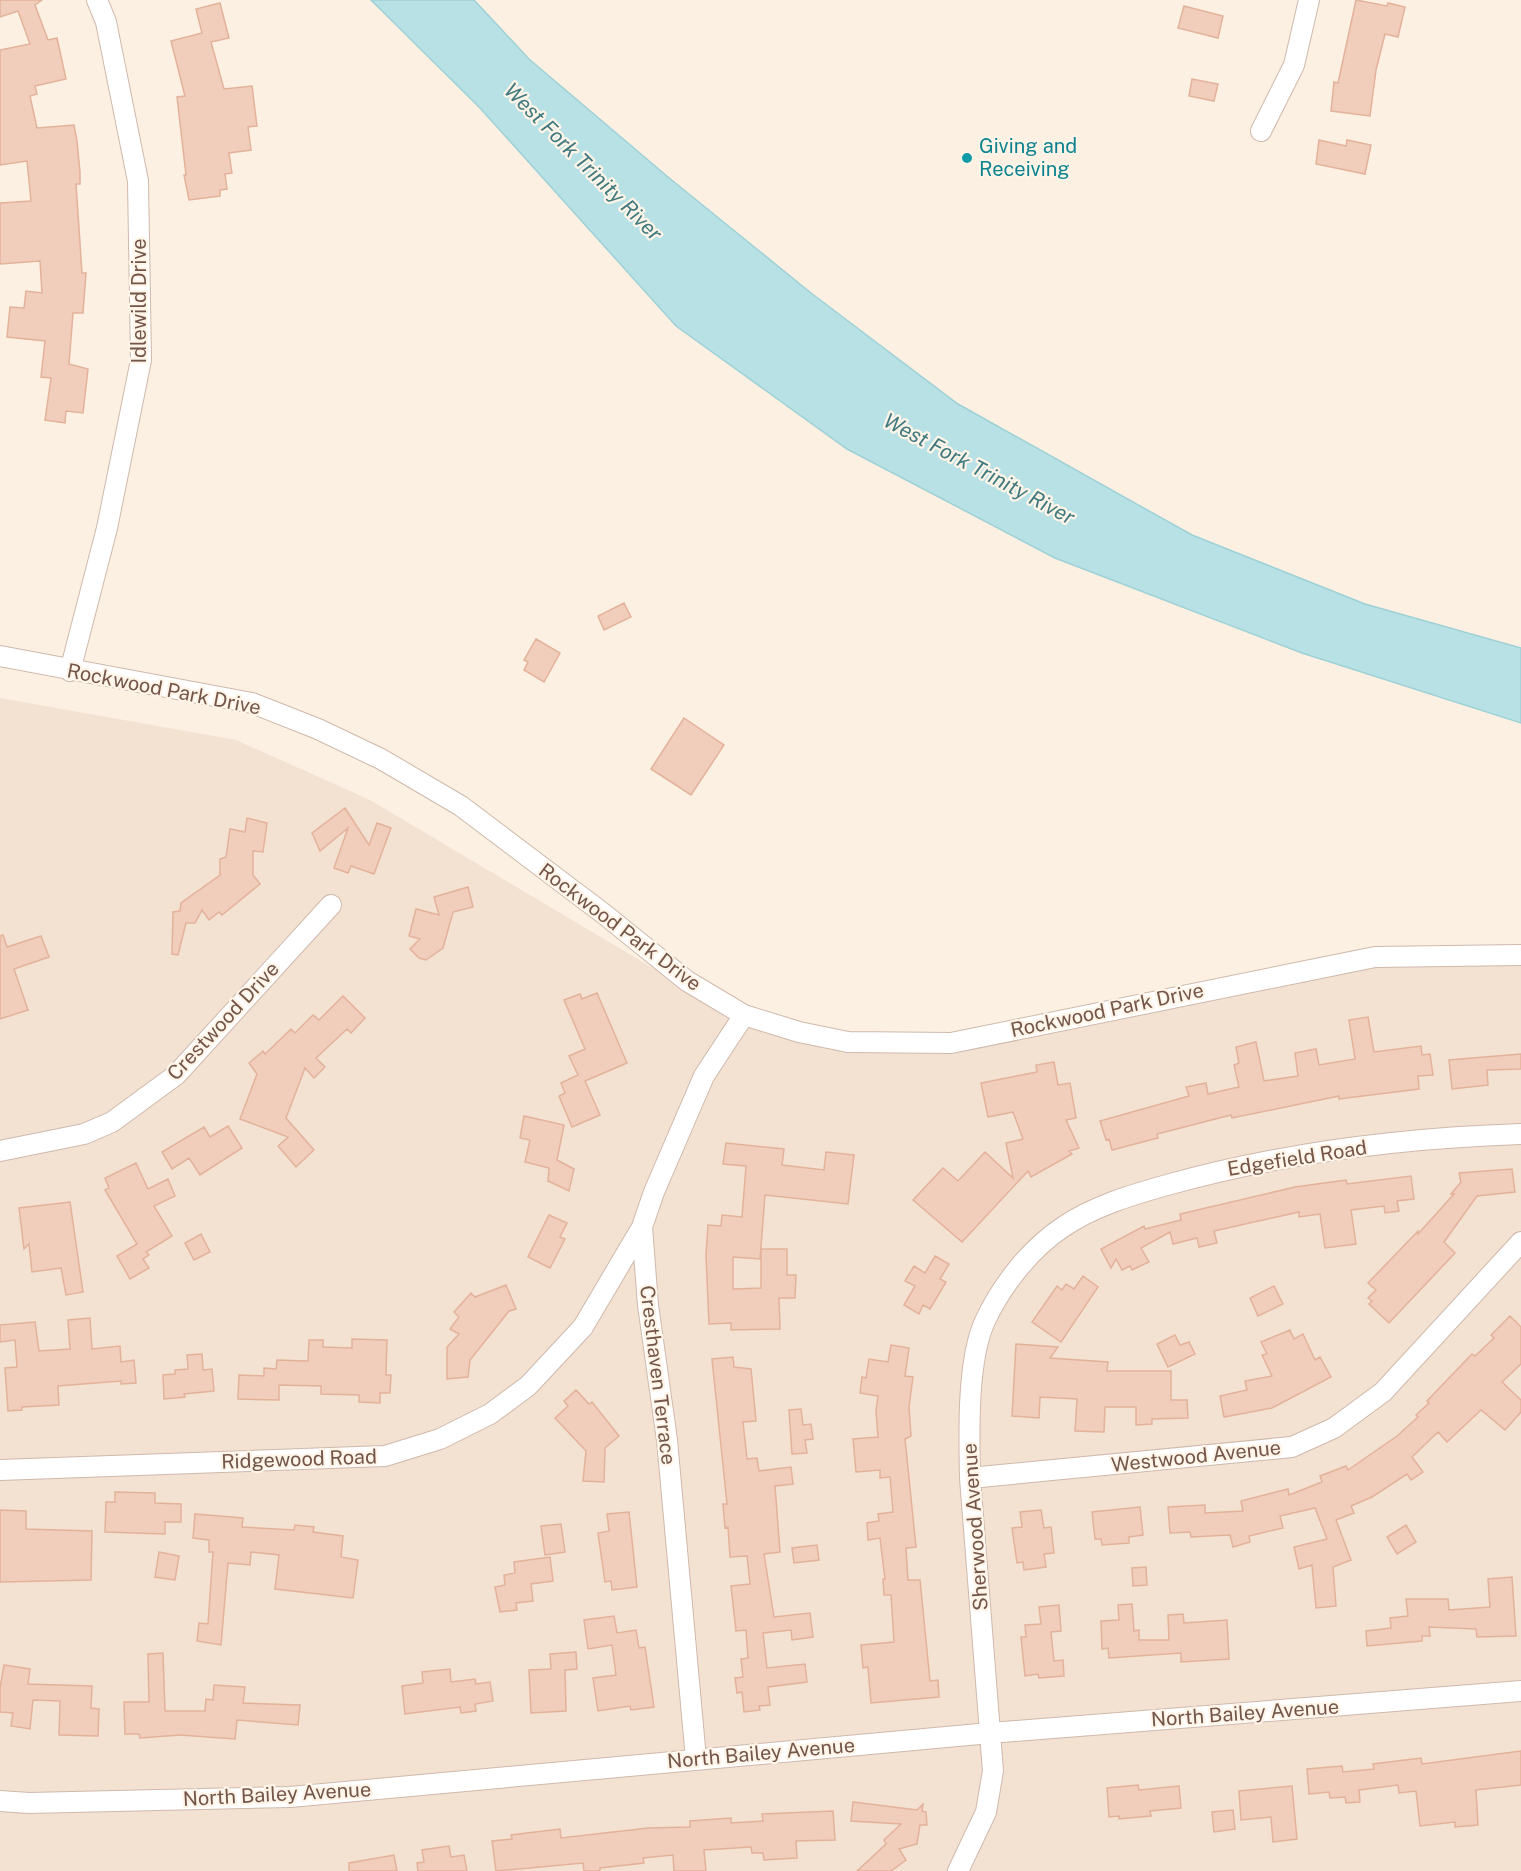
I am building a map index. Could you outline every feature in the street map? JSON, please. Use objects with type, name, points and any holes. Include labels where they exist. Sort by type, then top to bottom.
[{"type":"street","name":"Idlewild Drive","points":[[70,671],[107,528],[141,360],[138,181],[106,22],[97,0]]},
{"type":"street","points":[[1261,131],[1294,65],[1309,0]]},
{"type":"street","name":"Rockwood Park Drive","points":[[0,656],[70,671],[252,703],[318,729],[381,759],[461,806],[604,914],[687,981],[744,1015],[799,1032],[848,1042],[951,1042],[1375,957],[1521,954]]},
{"type":"street","name":"Crestwood Drive","points":[[0,1150],[84,1134],[112,1122],[176,1075],[331,905]]},
{"type":"street","name":"Cresthaven Terrace","points":[[696,1759],[667,1440],[648,1305],[642,1227],[662,1170],[704,1076],[744,1015]]},
{"type":"street","name":"Edgefield Road","points":[[1081,1216],[1120,1198],[1227,1168],[1371,1146],[1521,1134]]},
{"type":"street","name":"Sherwood Avenue","points":[[958,1871],[986,1812],[993,1770],[970,1478],[969,1432],[976,1352],[985,1322],[1006,1286],[1035,1250],[1081,1216]]},
{"type":"street","name":"Ridgewood Road","points":[[0,1470],[385,1456],[440,1439],[490,1414],[528,1386],[583,1327],[642,1227]]},
{"type":"street","name":"Westwood Avenue","points":[[970,1478],[1292,1447],[1334,1428],[1383,1392],[1521,1242]]},
{"type":"street","name":"North Bailey Avenue","points":[[0,1800],[29,1803],[290,1797],[990,1732],[1521,1691]]},
{"type":"shaded area","points":[[0,698],[236,740],[370,800],[742,1021],[856,1047],[952,1054],[1336,963],[1521,964],[1521,1871],[0,1871]]},
{"type":"water","name":"West Fork Trinity River","points":[[371,0],[474,0],[529,59],[668,177],[811,293],[958,404],[1192,535],[1365,604],[1521,648],[1521,723],[1302,653],[1055,558],[847,449],[676,326],[480,108]]},
{"type":"building","points":[[0,0],[42,0],[35,5],[48,40],[57,38],[66,79],[35,86],[37,94],[30,96],[37,128],[74,125],[77,141],[80,184],[76,184],[82,273],[86,273],[83,313],[73,313],[69,364],[88,369],[83,413],[66,411],[65,423],[45,420],[51,378],[41,377],[45,341],[7,337],[10,307],[24,308],[26,291],[42,293],[40,261],[0,264],[0,203],[31,201],[27,161],[0,165],[0,50],[30,44],[18,11],[0,17]]},
{"type":"building","points":[[1356,0],[1405,7],[1398,37],[1385,34],[1376,70],[1370,116],[1331,111],[1334,82],[1338,83]]},
{"type":"building","points":[[220,3],[229,38],[211,42],[224,89],[252,86],[257,126],[248,127],[251,150],[229,153],[232,173],[225,174],[227,189],[220,190],[220,196],[189,200],[184,175],[186,175],[177,97],[185,96],[171,41],[202,33],[196,9]]},
{"type":"building","points":[[1184,6],[1223,16],[1218,38],[1178,28]]},
{"type":"building","points":[[1192,79],[1218,84],[1214,101],[1189,96]]},
{"type":"building","points":[[1319,140],[1346,146],[1347,140],[1371,145],[1365,174],[1316,164]]},
{"type":"building","points":[[624,603],[631,617],[604,630],[598,616]]},
{"type":"building","points":[[536,639],[560,653],[544,682],[524,670],[528,662],[524,660]]},
{"type":"building","points":[[684,718],[724,745],[691,795],[651,769]]},
{"type":"building","points":[[345,808],[369,845],[377,823],[391,828],[374,874],[351,866],[348,873],[334,868],[348,828],[320,851],[312,833]]},
{"type":"building","points":[[247,818],[267,823],[263,852],[253,851],[253,875],[260,884],[222,915],[219,912],[209,920],[202,910],[195,923],[186,923],[178,955],[172,954],[173,912],[180,911],[181,903],[220,875],[220,859],[226,857],[230,829],[245,832]]},
{"type":"building","points":[[468,887],[473,907],[453,912],[443,948],[426,960],[419,958],[410,949],[420,939],[409,936],[416,909],[439,915],[434,897]]},
{"type":"building","points":[[3,935],[7,947],[41,936],[49,957],[14,969],[28,1010],[0,1019],[0,936]]},
{"type":"building","points":[[597,993],[627,1063],[585,1081],[600,1115],[572,1127],[559,1096],[565,1093],[561,1083],[578,1075],[569,1056],[585,1049],[564,1000],[580,994],[582,999]]},
{"type":"building","points":[[343,996],[365,1018],[351,1033],[347,1029],[316,1058],[325,1067],[314,1078],[305,1068],[286,1118],[314,1150],[296,1167],[278,1146],[288,1137],[240,1119],[257,1074],[249,1063],[263,1051],[265,1054],[291,1029],[295,1033],[313,1015],[319,1020]]},
{"type":"building","points":[[1368,1017],[1374,1052],[1421,1046],[1422,1055],[1430,1054],[1433,1075],[1418,1076],[1419,1089],[1339,1099],[1339,1096],[1232,1118],[1231,1115],[1157,1134],[1158,1138],[1112,1150],[1109,1139],[1106,1140],[1100,1121],[1189,1096],[1186,1087],[1206,1083],[1208,1094],[1239,1087],[1234,1065],[1239,1063],[1236,1047],[1256,1042],[1264,1081],[1298,1076],[1295,1053],[1316,1049],[1319,1065],[1355,1059],[1349,1020]]},
{"type":"building","points":[[1521,1054],[1521,1069],[1487,1070],[1488,1085],[1452,1089],[1449,1060]]},
{"type":"building","points":[[1054,1062],[1058,1085],[1070,1083],[1076,1118],[1066,1120],[1079,1148],[1069,1151],[1072,1154],[1031,1177],[1028,1171],[962,1242],[913,1200],[943,1168],[958,1181],[985,1152],[1013,1178],[1006,1143],[1023,1139],[1013,1112],[988,1117],[981,1083],[1037,1072],[1036,1065]]},
{"type":"building","points":[[524,1116],[564,1125],[557,1160],[574,1169],[569,1191],[548,1181],[549,1168],[525,1162],[530,1140],[520,1138]]},
{"type":"building","points":[[228,1126],[242,1148],[200,1175],[189,1158],[172,1169],[162,1152],[204,1127],[210,1137]]},
{"type":"building","points":[[726,1143],[784,1149],[782,1165],[824,1170],[826,1152],[854,1155],[848,1204],[765,1195],[760,1259],[733,1257],[733,1289],[761,1288],[761,1249],[787,1249],[787,1275],[796,1275],[795,1298],[779,1298],[780,1329],[731,1330],[731,1323],[709,1324],[706,1255],[708,1225],[721,1226],[722,1215],[742,1217],[746,1166],[723,1164]]},
{"type":"building","points":[[136,1163],[148,1189],[168,1179],[175,1196],[154,1206],[172,1236],[146,1252],[149,1255],[143,1259],[149,1268],[130,1279],[117,1256],[137,1244],[105,1190],[109,1188],[105,1178]]},
{"type":"building","points":[[1512,1169],[1515,1192],[1477,1196],[1444,1242],[1455,1253],[1389,1323],[1369,1304],[1372,1301],[1368,1298],[1376,1290],[1368,1283],[1418,1231],[1418,1234],[1454,1194],[1451,1194],[1461,1182],[1459,1173]]},
{"type":"building","points":[[1411,1176],[1414,1199],[1397,1201],[1399,1211],[1385,1213],[1384,1206],[1351,1210],[1356,1244],[1325,1248],[1320,1214],[1299,1217],[1299,1212],[1214,1231],[1217,1243],[1199,1247],[1197,1238],[1173,1244],[1170,1232],[1141,1248],[1149,1262],[1132,1270],[1130,1266],[1122,1270],[1116,1259],[1111,1268],[1101,1249],[1144,1226],[1145,1229],[1181,1220],[1180,1214],[1295,1187],[1346,1180],[1347,1184]]},
{"type":"building","points":[[70,1202],[83,1292],[66,1295],[61,1268],[32,1272],[29,1244],[24,1249],[19,1208]]},
{"type":"building","points":[[549,1215],[567,1223],[560,1237],[565,1239],[550,1268],[528,1257]]},
{"type":"building","points":[[201,1234],[210,1252],[194,1260],[185,1243]]},
{"type":"building","points":[[935,1256],[949,1264],[940,1279],[946,1282],[930,1309],[923,1305],[919,1314],[904,1305],[915,1286],[905,1281],[914,1266],[925,1273]]},
{"type":"building","points":[[1083,1276],[1098,1287],[1061,1342],[1032,1322],[1057,1286],[1062,1290],[1066,1284],[1074,1289]]},
{"type":"building","points":[[506,1285],[516,1309],[509,1311],[470,1360],[468,1377],[447,1379],[447,1347],[459,1334],[450,1329],[459,1317],[454,1312],[471,1293],[475,1297]]},
{"type":"building","points":[[1274,1286],[1283,1304],[1258,1316],[1250,1298]]},
{"type":"building","points":[[1510,1316],[1521,1327],[1521,1364],[1502,1382],[1521,1400],[1521,1412],[1505,1430],[1481,1410],[1447,1442],[1438,1432],[1412,1457],[1423,1472],[1411,1480],[1407,1474],[1372,1497],[1351,1506],[1354,1513],[1336,1520],[1351,1560],[1333,1567],[1336,1606],[1316,1608],[1312,1565],[1299,1569],[1294,1547],[1327,1539],[1315,1508],[1280,1516],[1283,1528],[1249,1536],[1250,1542],[1233,1547],[1230,1535],[1191,1537],[1190,1532],[1170,1533],[1168,1507],[1205,1505],[1205,1513],[1243,1511],[1241,1501],[1288,1489],[1289,1495],[1322,1482],[1320,1476],[1346,1466],[1348,1470],[1397,1436],[1418,1417],[1416,1415],[1429,1403],[1427,1401],[1472,1354],[1475,1356],[1494,1338],[1491,1335]]},
{"type":"building","points":[[90,1318],[92,1349],[120,1346],[121,1362],[134,1360],[136,1383],[121,1384],[121,1381],[58,1386],[59,1405],[22,1407],[22,1410],[8,1411],[5,1368],[17,1367],[15,1340],[0,1342],[0,1325],[35,1322],[39,1351],[70,1349],[68,1320]]},
{"type":"building","points":[[1290,1330],[1294,1339],[1303,1334],[1315,1360],[1320,1357],[1331,1377],[1272,1408],[1224,1417],[1220,1396],[1247,1390],[1245,1381],[1272,1376],[1262,1355],[1267,1354],[1261,1342]]},
{"type":"building","points":[[1175,1335],[1180,1345],[1189,1342],[1195,1354],[1168,1367],[1157,1344]]},
{"type":"building","points":[[352,1339],[387,1340],[386,1375],[391,1375],[390,1393],[380,1393],[380,1403],[359,1402],[359,1395],[321,1394],[321,1386],[279,1385],[279,1400],[238,1399],[239,1375],[264,1376],[264,1368],[276,1369],[277,1360],[308,1361],[309,1340],[323,1340],[323,1347],[352,1348]]},
{"type":"building","points":[[1016,1344],[1058,1347],[1050,1358],[1108,1362],[1107,1371],[1171,1371],[1171,1400],[1187,1400],[1188,1418],[1152,1419],[1152,1424],[1136,1425],[1136,1407],[1105,1407],[1104,1432],[1075,1431],[1077,1399],[1040,1397],[1039,1418],[1012,1416]]},
{"type":"building","points":[[891,1345],[909,1348],[905,1376],[913,1377],[909,1407],[911,1436],[905,1439],[916,1547],[906,1548],[908,1580],[920,1580],[930,1681],[938,1680],[939,1697],[871,1703],[868,1667],[863,1668],[861,1645],[894,1642],[891,1595],[884,1595],[883,1579],[885,1579],[880,1538],[868,1540],[867,1523],[879,1521],[878,1514],[893,1512],[890,1477],[880,1478],[880,1470],[856,1472],[853,1439],[878,1437],[876,1411],[878,1396],[860,1393],[862,1377],[866,1378],[869,1359],[888,1362]]},
{"type":"building","points":[[202,1354],[203,1370],[212,1369],[214,1391],[164,1399],[163,1375],[175,1374],[175,1370],[188,1369],[187,1355]]},
{"type":"building","points":[[733,1357],[734,1367],[751,1369],[756,1421],[743,1422],[747,1459],[757,1458],[759,1471],[791,1467],[793,1484],[775,1486],[780,1552],[764,1554],[774,1617],[810,1613],[813,1637],[792,1640],[791,1630],[763,1633],[767,1668],[805,1664],[807,1682],[768,1687],[770,1705],[759,1706],[760,1710],[744,1712],[742,1692],[737,1693],[735,1678],[743,1677],[741,1659],[748,1658],[746,1630],[736,1631],[731,1586],[750,1584],[747,1556],[730,1557],[728,1527],[725,1528],[723,1504],[727,1504],[712,1359]]},
{"type":"building","points":[[576,1390],[589,1404],[592,1402],[619,1436],[605,1448],[604,1482],[583,1481],[586,1451],[555,1418],[568,1406],[564,1401]]},
{"type":"building","points":[[801,1409],[803,1425],[811,1424],[813,1439],[805,1440],[807,1453],[792,1454],[789,1410]]},
{"type":"building","points":[[115,1492],[155,1493],[155,1503],[181,1504],[181,1522],[165,1522],[165,1534],[105,1532],[106,1502],[115,1502]]},
{"type":"building","points":[[1140,1507],[1143,1535],[1129,1537],[1129,1543],[1102,1545],[1101,1539],[1095,1539],[1092,1512]]},
{"type":"building","points":[[0,1510],[26,1511],[26,1529],[92,1531],[91,1580],[0,1582]]},
{"type":"building","points":[[1041,1510],[1044,1528],[1051,1527],[1054,1553],[1044,1554],[1046,1567],[1024,1570],[1023,1562],[1017,1563],[1012,1528],[1022,1527],[1020,1512]]},
{"type":"building","points":[[629,1512],[637,1587],[612,1590],[611,1581],[605,1582],[598,1533],[609,1531],[607,1514]]},
{"type":"building","points":[[195,1514],[243,1518],[242,1527],[294,1530],[295,1525],[314,1527],[313,1532],[343,1536],[341,1557],[358,1560],[353,1598],[275,1589],[279,1555],[251,1552],[250,1565],[228,1563],[221,1645],[197,1641],[199,1623],[208,1624],[213,1552],[209,1552],[209,1540],[193,1538]]},
{"type":"building","points":[[561,1524],[565,1552],[545,1555],[541,1526]]},
{"type":"building","points":[[1406,1525],[1416,1542],[1397,1554],[1387,1537]]},
{"type":"building","points":[[817,1545],[819,1560],[794,1563],[792,1548]]},
{"type":"building","points":[[159,1552],[179,1556],[175,1580],[155,1577]]},
{"type":"building","points":[[550,1557],[553,1581],[531,1584],[533,1601],[516,1603],[517,1610],[500,1612],[495,1587],[505,1585],[504,1575],[515,1573],[514,1562]]},
{"type":"building","points":[[1146,1567],[1147,1585],[1133,1586],[1132,1568]]},
{"type":"building","points":[[1512,1577],[1516,1636],[1477,1637],[1476,1629],[1429,1627],[1430,1636],[1422,1636],[1422,1641],[1367,1646],[1366,1631],[1391,1628],[1390,1618],[1408,1616],[1406,1599],[1448,1599],[1449,1610],[1490,1607],[1488,1579]]},
{"type":"building","points":[[1132,1604],[1134,1631],[1139,1630],[1139,1640],[1169,1640],[1168,1615],[1183,1614],[1184,1623],[1227,1620],[1229,1659],[1181,1662],[1181,1653],[1109,1658],[1108,1648],[1102,1649],[1101,1621],[1119,1620],[1118,1605]]},
{"type":"building","points":[[1059,1605],[1061,1631],[1051,1632],[1054,1661],[1063,1660],[1064,1676],[1039,1678],[1038,1674],[1025,1676],[1021,1637],[1026,1637],[1025,1625],[1041,1624],[1039,1607]]},
{"type":"building","points":[[614,1616],[617,1633],[636,1630],[639,1648],[645,1647],[654,1707],[631,1710],[630,1706],[598,1711],[593,1678],[616,1675],[612,1645],[588,1649],[584,1620]]},
{"type":"building","points":[[576,1652],[577,1669],[565,1670],[566,1711],[531,1713],[529,1670],[551,1669],[550,1654]]},
{"type":"building","points":[[163,1653],[165,1711],[205,1711],[206,1699],[213,1700],[214,1685],[245,1687],[243,1703],[300,1705],[298,1725],[237,1720],[235,1739],[180,1735],[140,1738],[139,1734],[125,1734],[124,1702],[149,1702],[148,1654]]},
{"type":"building","points":[[4,1665],[30,1669],[28,1684],[92,1686],[91,1708],[99,1709],[98,1736],[59,1735],[60,1701],[33,1700],[30,1729],[11,1726],[13,1713],[0,1712],[0,1688]]},
{"type":"building","points":[[450,1669],[451,1682],[475,1679],[476,1684],[490,1682],[493,1701],[475,1704],[476,1711],[461,1713],[460,1707],[405,1714],[402,1686],[423,1683],[422,1672]]},
{"type":"building","points":[[1521,1751],[1521,1785],[1476,1790],[1478,1825],[1455,1827],[1455,1822],[1420,1826],[1416,1791],[1399,1793],[1398,1785],[1359,1790],[1360,1802],[1346,1803],[1345,1797],[1330,1798],[1329,1792],[1309,1794],[1307,1769],[1342,1766],[1343,1772],[1374,1769],[1373,1764],[1421,1758],[1422,1764]]},
{"type":"building","points":[[1138,1785],[1139,1790],[1179,1786],[1181,1808],[1150,1811],[1151,1816],[1119,1819],[1119,1816],[1109,1817],[1107,1788]]},
{"type":"building","points":[[1292,1786],[1297,1839],[1273,1842],[1271,1817],[1241,1820],[1239,1791]]},
{"type":"building","points":[[853,1802],[917,1810],[923,1804],[922,1811],[926,1812],[927,1825],[920,1825],[917,1844],[899,1849],[906,1860],[891,1871],[857,1871],[886,1844],[884,1840],[901,1824],[851,1821]]},
{"type":"building","points":[[1233,1810],[1235,1829],[1214,1832],[1212,1812]]},
{"type":"building","points":[[833,1811],[835,1840],[796,1841],[797,1858],[764,1860],[763,1853],[752,1853],[751,1847],[704,1850],[706,1871],[674,1871],[673,1855],[643,1858],[644,1863],[600,1868],[600,1871],[584,1871],[583,1863],[496,1871],[492,1841],[512,1839],[511,1835],[560,1829],[561,1838],[648,1828],[690,1827],[690,1821],[731,1818],[731,1823],[763,1821],[762,1814]]},
{"type":"building","points":[[449,1846],[451,1857],[464,1855],[467,1871],[418,1871],[417,1863],[424,1862],[422,1850]]},
{"type":"building","points":[[394,1855],[397,1871],[349,1871],[349,1863]]},
{"type":"place","name":"Giving and Receiving","points":[[967,158]]}]
